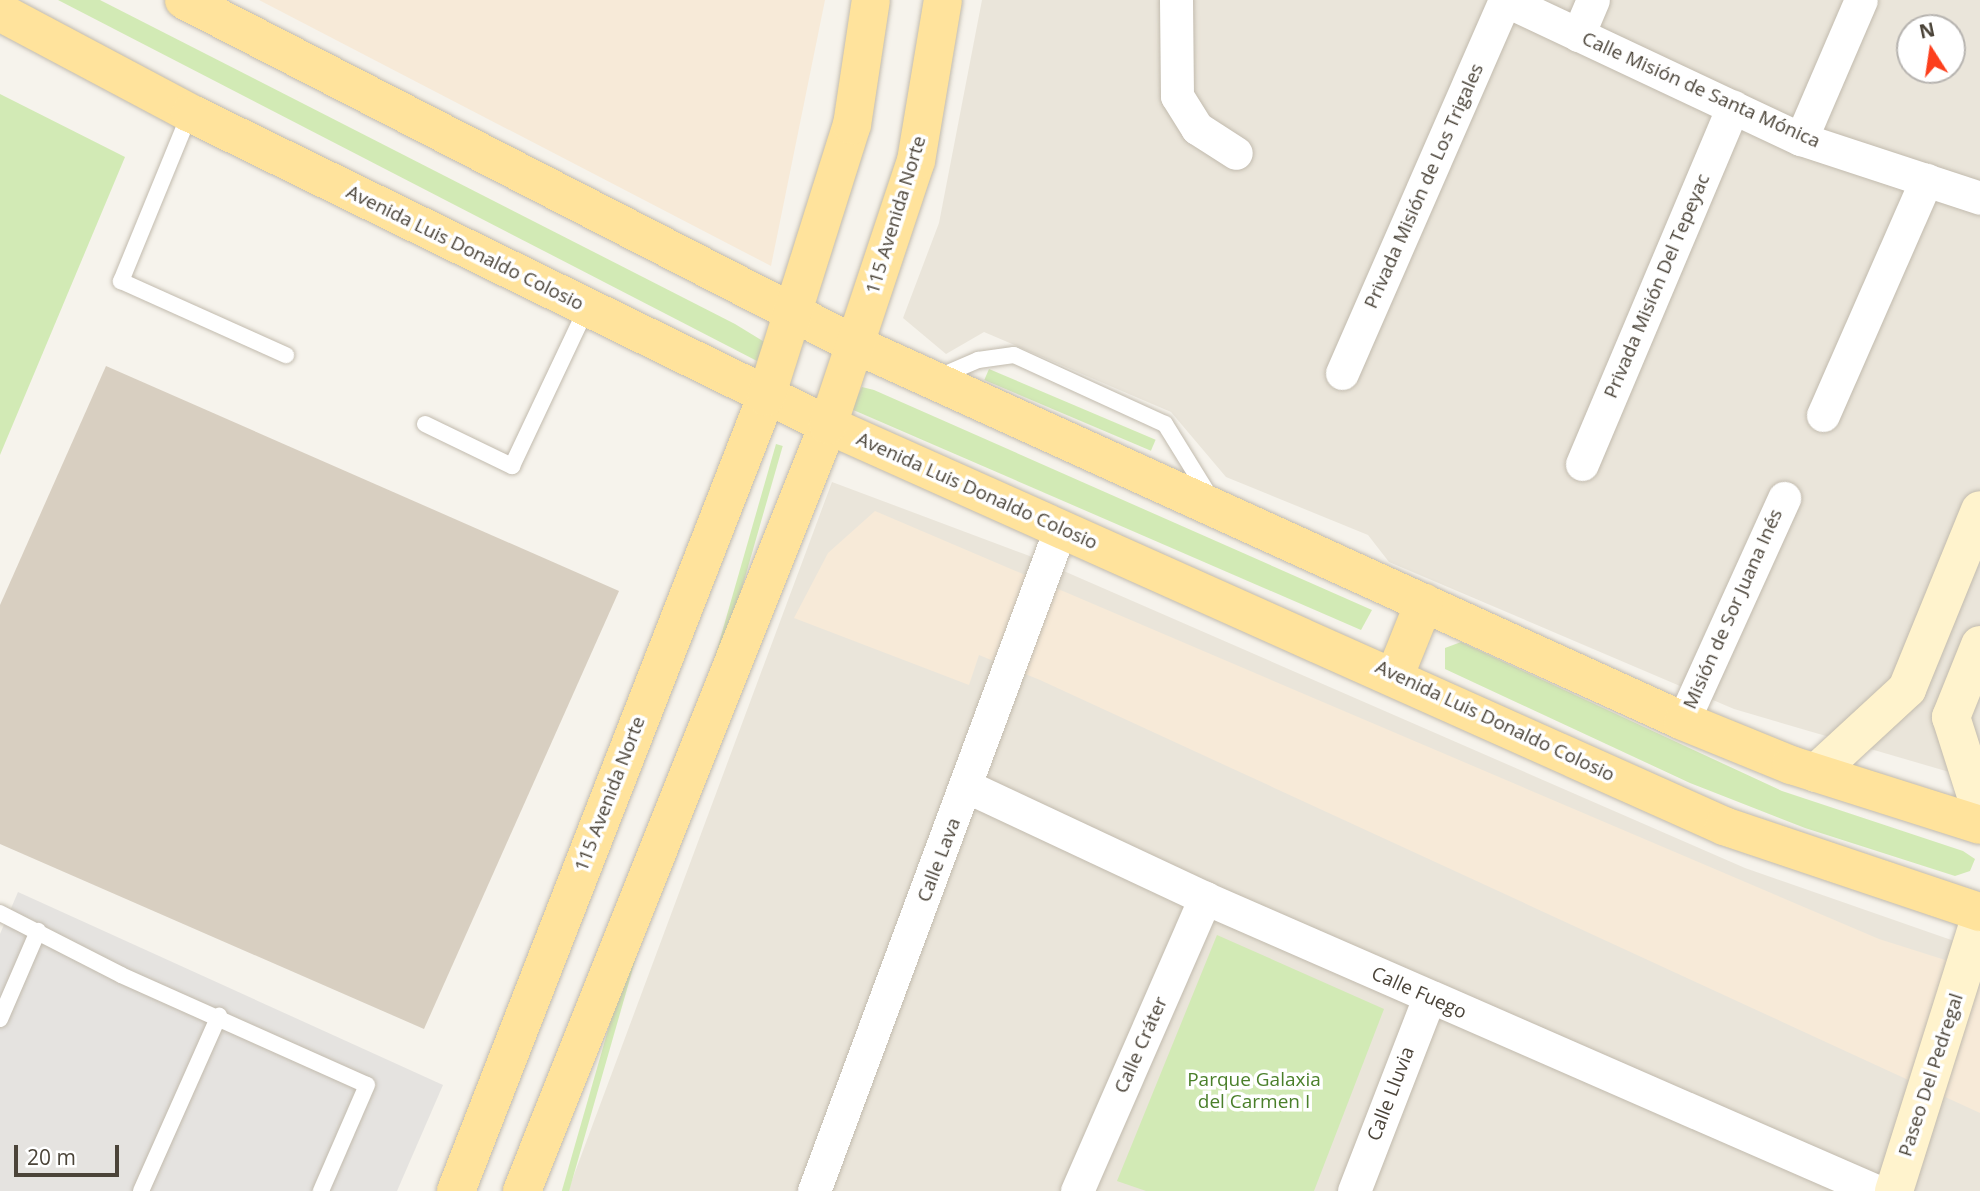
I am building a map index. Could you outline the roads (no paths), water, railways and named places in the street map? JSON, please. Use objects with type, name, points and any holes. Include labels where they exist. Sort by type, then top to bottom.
[{"type":"main road","points":[[184,0],[793,316],[856,345],[1683,721],[1816,773],[1980,825]]},
{"type":"main road","points":[[793,316],[852,125],[871,0]]},
{"type":"main road","name":"115 Avenida Norte","points":[[828,425],[916,161],[943,0]]},
{"type":"main road","name":"Avenida Luis Donaldo Colosio","points":[[0,12],[190,113],[766,397],[1395,675],[1724,826],[1980,912]]},
{"type":"main road","name":"115 Avenida Norte","points":[[456,1191],[766,397],[793,316]]},
{"type":"main road","points":[[523,1191],[828,425]]},
{"type":"main road","points":[[1395,675],[1424,603]]},
{"type":"street","points":[[1176,0],[1177,96],[1197,128],[1236,153]]},
{"type":"street","name":"Calle Misión de Santa Mónica","points":[[1505,0],[1801,139],[1980,198]]},
{"type":"street","name":"Privada Misión de Los Trigales","points":[[1342,373],[1505,0]]},
{"type":"street","points":[[1578,35],[1593,0]]},
{"type":"street","points":[[1801,139],[1861,0]]},
{"type":"street","name":"Privada Misión Del Tepeyac","points":[[1582,464],[1733,107]]},
{"type":"street","points":[[1823,415],[1926,180]]},
{"type":"street","name":"Misión de Sor Juana Inés","points":[[1683,721],[1784,498]]},
{"type":"street","points":[[1816,773],[1907,689],[1980,510]]},
{"type":"street","name":"Calle Lava","points":[[814,1191],[1060,527]]},
{"type":"street","points":[[1980,645],[1951,717],[1980,808]]},
{"type":"street","name":"Calle Fuego","points":[[966,786],[1205,898],[1429,998],[1876,1191]]},
{"type":"street","name":"Calle Cráter","points":[[1077,1191],[1205,898]]},
{"type":"street","name":"Paseo Del Pedregal","points":[[1894,1191],[1980,919]]},
{"type":"street","name":"Calle Lluvia","points":[[1354,1191],[1429,998]]},
{"type":"lane","points":[[190,113],[121,281],[286,355]]},
{"type":"lane","points":[[425,424],[512,466],[587,307]]},
{"type":"lane","points":[[932,379],[978,360],[1014,355],[1166,424],[1217,508]]},
{"type":"lane","points":[[0,913],[121,975],[219,1016],[367,1084],[321,1191]]},
{"type":"lane","points":[[0,1019],[38,931]]},
{"type":"lane","points":[[141,1191],[219,1016]]},
{"type":"park label","name":"Parque Galaxia del Carmen I","points":[[1254,1091]]}]
